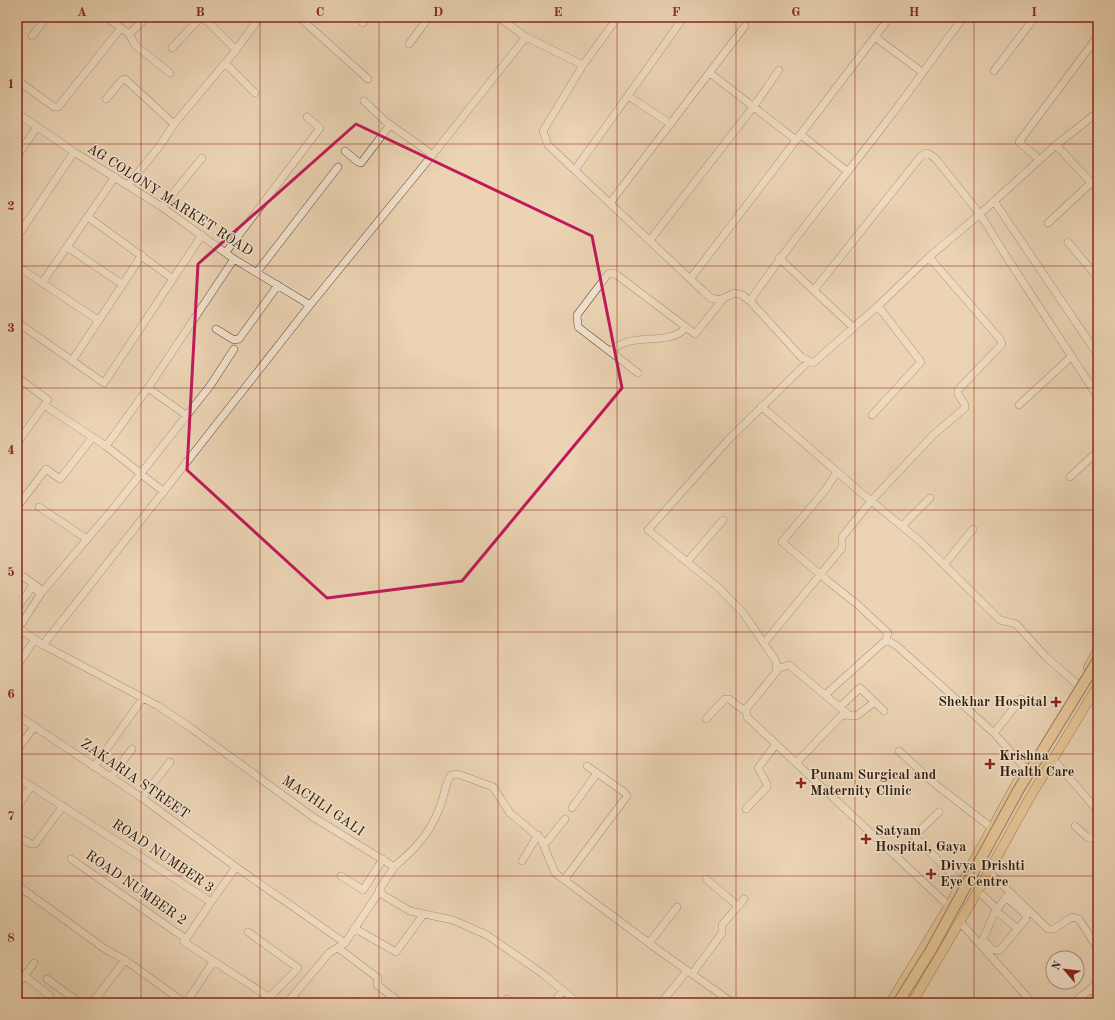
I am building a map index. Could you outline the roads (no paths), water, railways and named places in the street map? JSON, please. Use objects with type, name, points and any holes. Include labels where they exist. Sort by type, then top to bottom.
[{"type":"highway","points":[[898,1003],[931,950],[1020,788],[1096,663]]},
{"type":"highway","points":[[905,1003],[936,953],[1026,790],[1098,673]]},
{"type":"main road","points":[[890,1003],[931,937],[1026,769],[1070,697],[1096,663],[1098,650]]},
{"type":"main road","points":[[912,1003],[947,946],[1053,759],[1098,685]]},
{"type":"main road","points":[[1070,697],[1085,706]]},
{"type":"main road","points":[[971,866],[987,874]]},
{"type":"main road","points":[[931,937],[947,946]]},
{"type":"street","points":[[32,36],[47,17]]},
{"type":"street","points":[[106,17],[129,34],[135,45],[170,73]]},
{"type":"street","points":[[129,34],[147,17]]},
{"type":"street","points":[[172,48],[202,17],[236,50]]},
{"type":"street","points":[[128,185],[159,147],[174,124],[236,50],[260,17]]},
{"type":"street","points":[[300,17],[368,79]]},
{"type":"street","points":[[363,23],[368,17]]},
{"type":"street","points":[[409,44],[429,17]]},
{"type":"street","points":[[498,17],[526,36],[583,65]]},
{"type":"street","points":[[618,17],[583,65],[543,131],[548,145],[711,298],[719,300],[738,293],[750,301],[801,357],[808,362]]},
{"type":"street","points":[[575,170],[684,17]]},
{"type":"street","points":[[691,278],[890,17]]},
{"type":"street","points":[[750,301],[780,258],[887,122],[922,72],[964,17]]},
{"type":"street","points":[[994,71],[1035,17]]},
{"type":"street","points":[[610,203],[746,26]]},
{"type":"street","points":[[17,80],[54,107],[58,107],[121,28]]},
{"type":"street","points":[[43,644],[310,305],[433,155],[526,36]]},
{"type":"street","points":[[1040,160],[1019,142],[1098,36]]},
{"type":"street","points":[[875,37],[922,72]]},
{"type":"street","points":[[225,63],[255,93]]},
{"type":"street","points":[[650,240],[754,106],[780,70]]},
{"type":"street","points":[[710,73],[848,172]]},
{"type":"street","points":[[106,99],[124,79],[174,124]]},
{"type":"street","points":[[628,96],[671,124]]},
{"type":"street","points":[[364,101],[390,124],[433,155]]},
{"type":"street","points":[[778,669],[776,661],[739,609],[719,588],[648,530],[729,439],[761,406],[808,362],[813,362],[821,357],[878,306],[929,257],[1056,146],[1098,112]]},
{"type":"street","name":"AG COLONY MARKET ROAD","points":[[17,113],[74,152],[162,207],[234,259],[310,305]]},
{"type":"street","points":[[226,252],[320,128],[308,117]]},
{"type":"street","points":[[345,151],[361,163],[390,124]]},
{"type":"street","points":[[17,156],[37,127]]},
{"type":"street","points":[[1056,146],[1098,190]]},
{"type":"street","points":[[17,237],[74,152]]},
{"type":"street","points":[[814,290],[924,153],[931,154],[980,214],[1071,358],[1098,397]]},
{"type":"street","points":[[162,207],[202,158]]},
{"type":"street","points":[[257,272],[338,167]]},
{"type":"street","points":[[42,283],[115,177]]},
{"type":"street","points":[[1048,223],[1091,183]]},
{"type":"street","points":[[994,201],[1098,355]]},
{"type":"street","points":[[88,217],[173,279]]},
{"type":"street","points":[[17,322],[104,383],[202,235]]},
{"type":"street","points":[[1068,242],[1098,278]]},
{"type":"street","points":[[67,247],[122,284]]},
{"type":"street","points":[[72,361],[142,255]]},
{"type":"street","points":[[764,643],[822,575],[843,546],[842,537],[871,501],[934,434],[965,408],[965,405],[958,394],[958,390],[1002,344],[1000,339],[929,257]]},
{"type":"street","points":[[780,258],[854,328]]},
{"type":"street","points":[[106,446],[148,388],[234,259]]},
{"type":"street","points":[[17,266],[98,320]]},
{"type":"street","points":[[638,373],[578,326],[577,315],[610,273],[617,275],[695,334],[724,298]]},
{"type":"street","points":[[216,329],[234,340],[239,339],[278,285]]},
{"type":"street","points":[[872,415],[921,362],[878,306]]},
{"type":"street","points":[[611,352],[619,344],[679,334],[686,327]]},
{"type":"street","points":[[17,608],[32,587],[43,591],[87,539],[210,386],[234,349]]},
{"type":"street","points":[[1019,405],[1071,358]]},
{"type":"street","points":[[17,377],[48,400],[20,433],[17,443]]},
{"type":"street","points":[[148,388],[186,415]]},
{"type":"street","points":[[44,405],[106,446],[164,492]]},
{"type":"street","points":[[761,406],[902,526],[1000,620],[1016,624],[1046,657],[1078,685]]},
{"type":"street","points":[[17,507],[46,469],[60,479],[92,438]]},
{"type":"street","points":[[1070,477],[1098,451]]},
{"type":"street","points":[[825,695],[886,640],[889,635],[888,632],[782,542],[826,490],[837,472]]},
{"type":"street","points":[[902,526],[930,498]]},
{"type":"street","points":[[39,507],[87,539]]},
{"type":"street","points":[[687,562],[723,520]]},
{"type":"street","points":[[944,565],[973,529]]},
{"type":"street","points":[[17,576],[24,578],[40,590],[42,594],[22,623],[17,623]]},
{"type":"street","name":"MACHLI GALI","points":[[17,623],[43,644],[143,698],[191,728],[312,817],[394,867]]},
{"type":"street","points":[[17,666],[35,639]]},
{"type":"street","points":[[886,640],[897,646],[994,733],[1026,769]]},
{"type":"street","points":[[745,712],[778,669],[789,665],[849,715]]},
{"type":"street","points":[[840,707],[860,688],[884,711]]},
{"type":"street","points":[[94,767],[143,698]]},
{"type":"street","points":[[706,719],[725,699],[729,699],[745,712],[747,717],[949,906]]},
{"type":"street","points":[[994,733],[1021,699]]},
{"type":"street","points":[[796,763],[841,716],[859,715],[875,702]]},
{"type":"street","name":"ZAKARIA STREET","points":[[17,715],[142,798],[236,867],[346,943]]},
{"type":"street","points":[[17,750],[35,726]]},
{"type":"street","points":[[746,810],[767,787],[767,784],[758,768],[776,744]]},
{"type":"street","points":[[111,777],[132,749]]},
{"type":"street","points":[[899,751],[935,784],[992,828]]},
{"type":"street","points":[[1053,759],[1097,807]]},
{"type":"street","points":[[142,798],[170,762]]},
{"type":"street","points":[[564,880],[627,796],[624,792],[587,766]]},
{"type":"street","points":[[572,808],[597,773]]},
{"type":"street","points":[[287,1003],[323,960],[346,943],[354,928],[394,867],[422,841],[434,821],[449,776],[453,774],[493,787],[510,813],[538,835],[545,844],[552,869],[564,880],[733,1003]]},
{"type":"street","name":"ROAD NUMBER 3","points":[[17,776],[211,902],[186,939]]},
{"type":"street","points":[[17,808],[31,786]]},
{"type":"street","points":[[17,836],[31,844],[35,844],[63,806]]},
{"type":"street","points":[[939,812],[914,836],[961,883]]},
{"type":"street","points":[[545,844],[565,819]]},
{"type":"street","points":[[1075,826],[1087,837],[1098,840]]},
{"type":"street","points":[[522,861],[538,835]]},
{"type":"street","name":"ROAD NUMBER 2","points":[[70,859],[186,939]]},
{"type":"street","points":[[341,876],[363,890],[383,859]]},
{"type":"street","points":[[211,902],[236,867]]},
{"type":"street","points":[[987,874],[1048,929],[1054,929],[1072,917],[1079,919],[1098,949]]},
{"type":"street","points":[[706,879],[738,906]]},
{"type":"street","points":[[17,884],[105,949],[125,960],[185,1003],[213,962]]},
{"type":"street","points":[[978,891],[996,910],[1018,928]]},
{"type":"street","points":[[379,892],[410,911],[423,915],[453,920],[486,936],[508,949],[578,1003]]},
{"type":"street","points":[[1006,897],[1026,915],[1026,919],[1018,928],[999,951],[992,949],[983,939],[996,910],[1006,897]]},
{"type":"street","points":[[661,1003],[722,933],[721,925],[744,899]]},
{"type":"street","points":[[649,943],[677,907]]},
{"type":"street","points":[[354,928],[396,952],[423,915]]},
{"type":"street","points":[[960,922],[1028,998]]},
{"type":"street","points":[[186,939],[184,942],[266,1000],[297,970],[297,966],[248,932]]},
{"type":"street","points":[[338,948],[378,978],[377,984],[401,1003]]},
{"type":"street","points":[[92,1003],[125,960]]},
{"type":"street","points":[[17,986],[34,963]]},
{"type":"street","points":[[25,976],[50,996]]},
{"type":"street","points":[[47,979],[80,1003]]},
{"type":"street","points":[[1073,1003],[1092,988],[1098,981]]},
{"type":"street","points":[[1092,988],[1098,999]]},
{"type":"street","points":[[554,1003],[563,990]]},
{"type":"street","points":[[292,997],[300,1003]]},
{"type":"place","name":"Shekhar Hospital","points":[[1056,702]]},
{"type":"place","name":"Krishna Health Care","points":[[990,764]]},
{"type":"place","name":"Punam Surgical and Maternity Clinic","points":[[801,783]]},
{"type":"place","name":"Satyam Hospital, Gaya","points":[[866,839]]},
{"type":"place","name":"Divya Drishti Eye Centre","points":[[931,874]]}]
